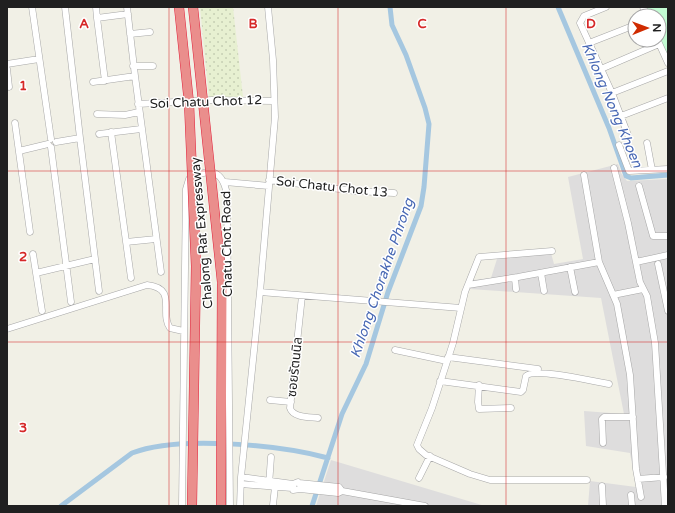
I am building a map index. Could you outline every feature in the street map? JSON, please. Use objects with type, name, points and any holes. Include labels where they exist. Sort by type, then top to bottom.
[{"type":"highway","name":"Chalong Rat Expressway","points":[[179,7],[189,103],[196,266],[192,506]]},
{"type":"highway","name":"Chalong Rat Expressway","points":[[193,7],[221,266],[222,386],[227,454],[222,506]]},
{"type":"street","points":[[32,7],[71,302]]},
{"type":"street","points":[[65,7],[99,291]]},
{"type":"street","points":[[96,7],[105,81]]},
{"type":"street","points":[[127,7],[141,129],[161,272]]},
{"type":"street","points":[[240,506],[241,480],[260,292],[275,117],[273,60],[268,7]]},
{"type":"street","points":[[606,7],[587,14],[581,19],[580,23],[612,93],[628,135]]},
{"type":"street","points":[[97,18],[128,14]]},
{"type":"street","points":[[589,43],[627,28]]},
{"type":"street","points":[[130,34],[150,32]]},
{"type":"street","points":[[601,69],[645,48]]},
{"type":"street","points":[[661,48],[668,63]]},
{"type":"street","points":[[7,64],[39,59]]},
{"type":"street","points":[[133,66],[153,66]]},
{"type":"street","points":[[7,69],[9,87]]},
{"type":"street","points":[[612,93],[668,71]]},
{"type":"street","points":[[93,82],[135,76]]},
{"type":"street","points":[[621,116],[668,98]]},
{"type":"street","name":"Soi Chatu Chot 12","points":[[138,104],[212,100],[274,101]]},
{"type":"street","points":[[97,114],[125,115],[139,112]]},
{"type":"street","points":[[15,123],[30,232]]},
{"type":"street","points":[[99,134],[141,129]]},
{"type":"street","points":[[111,132],[131,278]]},
{"type":"street","points":[[19,151],[80,138]]},
{"type":"street","points":[[647,143],[652,170]]},
{"type":"street","points":[[619,145],[629,171],[668,169]]},
{"type":"street","points":[[614,168],[640,282],[646,296],[657,358],[666,506]]},
{"type":"street","name":"Chatu Chot Road","points":[[182,506],[183,330],[186,189],[189,178],[200,173],[208,172],[218,175],[225,182],[227,195],[225,434]]},
{"type":"street","points":[[584,175],[599,262],[617,304],[630,375],[638,479],[641,497]]},
{"type":"street","name":"Soi Chatu Chot 13","points":[[225,182],[269,183],[394,193]]},
{"type":"street","points":[[639,186],[651,233],[656,238],[668,236]]},
{"type":"street","points":[[126,242],[156,239]]},
{"type":"street","points":[[552,251],[479,257],[468,284],[448,358],[432,408],[417,442],[418,449],[470,474],[490,480],[587,480]]},
{"type":"street","points":[[33,254],[42,311]]},
{"type":"street","points":[[636,262],[668,255]]},
{"type":"street","points":[[36,273],[95,259]]},
{"type":"street","points":[[468,284],[514,278],[599,262]]},
{"type":"street","points":[[658,264],[668,312]]},
{"type":"street","points":[[570,267],[575,292]]},
{"type":"street","points":[[541,273],[544,291]]},
{"type":"street","points":[[514,278],[516,289]]},
{"type":"street","points":[[7,329],[147,285],[159,289],[165,297],[167,303],[166,321],[170,328],[183,330]]},
{"type":"street","points":[[613,295],[643,289]]},
{"type":"street","points":[[260,292],[461,308]]},
{"type":"street","name":"ซอยรัตนนิล","points":[[302,296],[290,408],[292,412],[302,416],[318,418]]},
{"type":"street","points":[[395,350],[538,369]]},
{"type":"street","points":[[440,381],[479,385],[521,392],[523,390],[526,376],[531,373],[609,384]]},
{"type":"street","points":[[479,385],[479,409],[511,408]]},
{"type":"street","points":[[270,400],[291,402]]},
{"type":"street","points":[[603,443],[602,419],[604,417],[633,417]]},
{"type":"street","points":[[230,506],[227,454],[244,455]]},
{"type":"street","points":[[419,478],[430,456]]},
{"type":"street","points":[[271,457],[273,505]]},
{"type":"street","points":[[638,479],[664,478]]},
{"type":"street","points":[[241,480],[329,489],[338,493],[342,491],[425,506]]},
{"type":"street","points":[[602,486],[603,506]]},
{"type":"street","points":[[631,495],[632,506]]},
{"type":"shaded area","points":[[618,164],[621,173],[627,181],[668,179],[668,506],[588,506],[590,481],[636,487],[630,453],[586,446],[584,411],[624,414],[601,298],[470,289],[473,280],[491,278],[497,259],[551,253],[554,264],[583,259],[568,177]]},
{"type":"shaded area","points":[[331,460],[485,506],[316,506]]},
{"type":"green space","points":[[200,7],[233,7],[243,97],[209,98]]},
{"type":"green space","points":[[668,7],[668,62],[662,48],[667,48],[667,8],[645,8]]},
{"type":"waterway","name":"Khlong Chorakhe Phrong","points":[[312,506],[342,414],[366,364],[388,292],[421,206],[424,187],[429,124],[425,108],[406,55],[392,25],[390,7]]},
{"type":"waterway","name":"Khlong Nong Khoen","points":[[558,7],[609,128],[626,176],[631,178],[668,175]]},
{"type":"waterway","points":[[61,506],[132,453],[152,448],[175,444],[229,444],[284,449],[328,458]]}]
